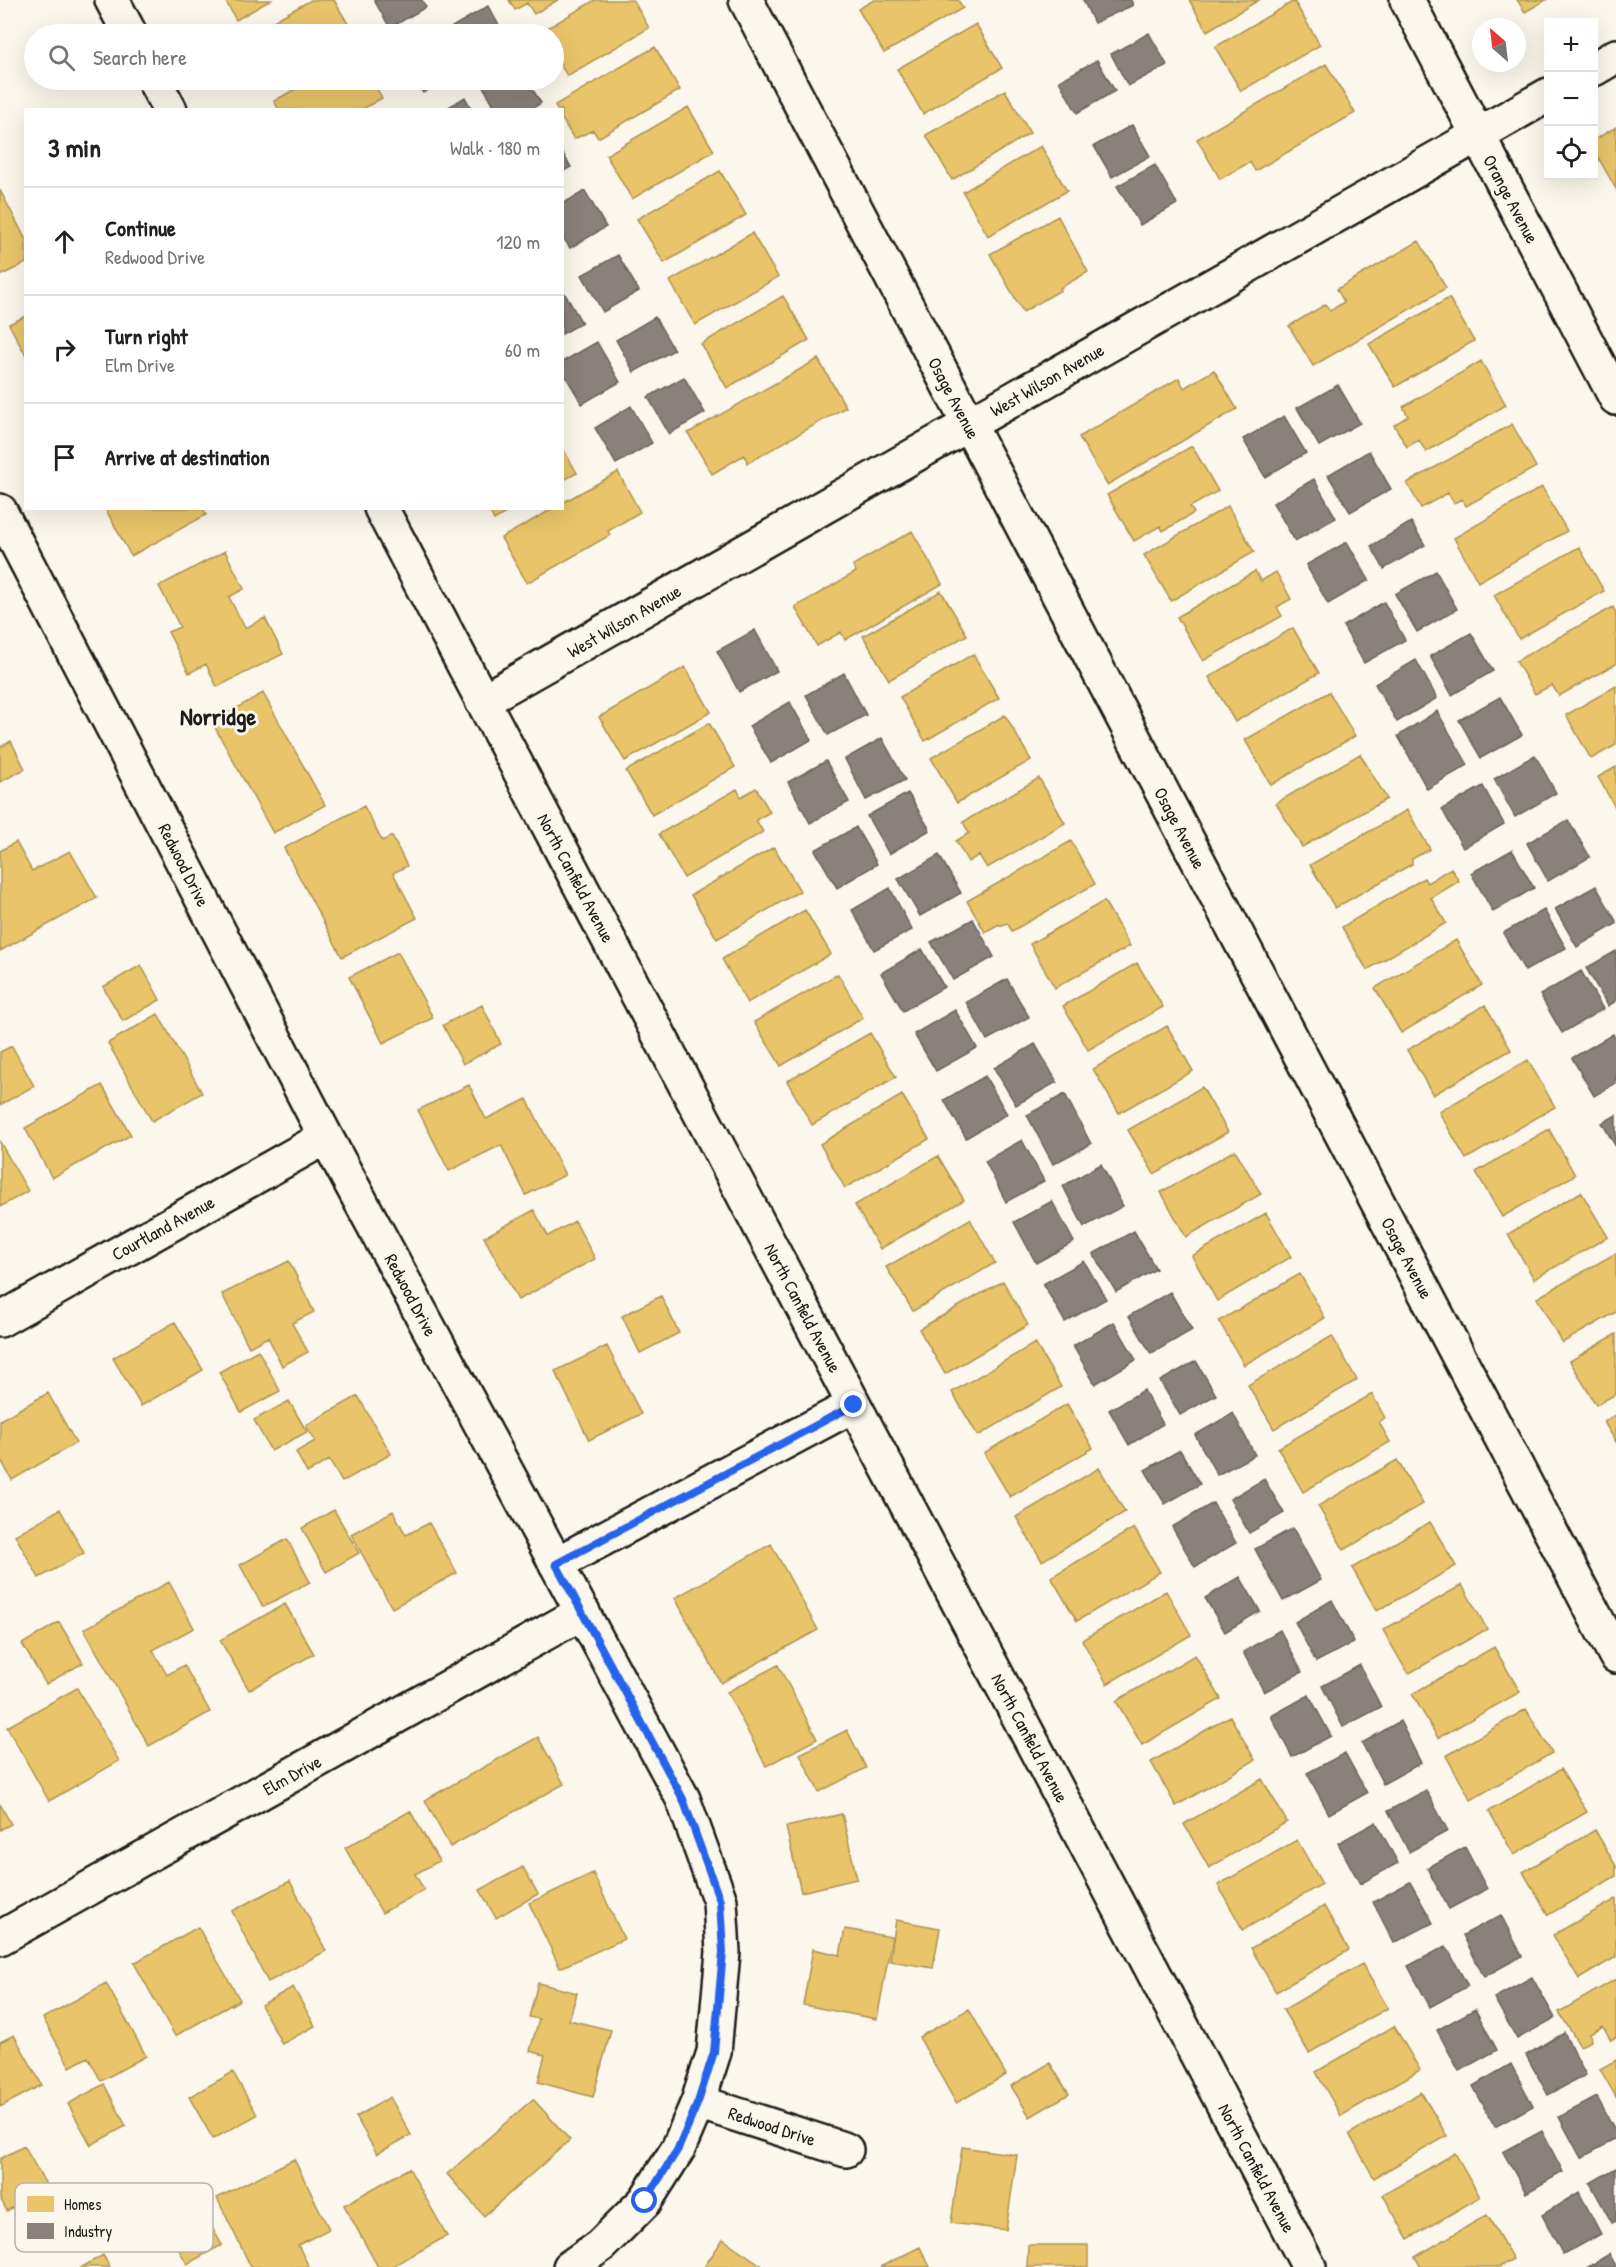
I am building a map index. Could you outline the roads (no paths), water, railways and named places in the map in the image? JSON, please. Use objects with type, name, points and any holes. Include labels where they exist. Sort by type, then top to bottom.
[{"type":"street","points":[[112,0],[125,24]]},
{"type":"street","name":"Osage Avenue","points":[[746,0],[1616,1656]]},
{"type":"street","name":"Orange Avenue","points":[[1407,0],[1616,398]]},
{"type":"street","points":[[1598,66],[1616,56]]},
{"type":"street","points":[[159,90],[169,108]]},
{"type":"street","name":"West Wilson Avenue","points":[[482,701],[1544,97]]},
{"type":"street","name":"North Canfield Avenue","points":[[382,510],[1309,2267]]},
{"type":"street","name":"Redwood Drive","points":[[0,511],[326,1137],[683,1799],[720,1901],[723,1952],[720,2002],[714,2052],[698,2102],[678,2149],[645,2201],[600,2246],[570,2267]]},
{"type":"street","name":"Courtland Avenue","points":[[0,1320],[326,1137]]},
{"type":"street","points":[[556,1564],[854,1405]]},
{"type":"street","name":"Elm Drive","points":[[0,1938],[583,1612]]},
{"type":"street","name":"Redwood Drive","points":[[698,2102],[846,2150]]},
{"type":"district","name":"Norridge","points":[[218,716]]}]
